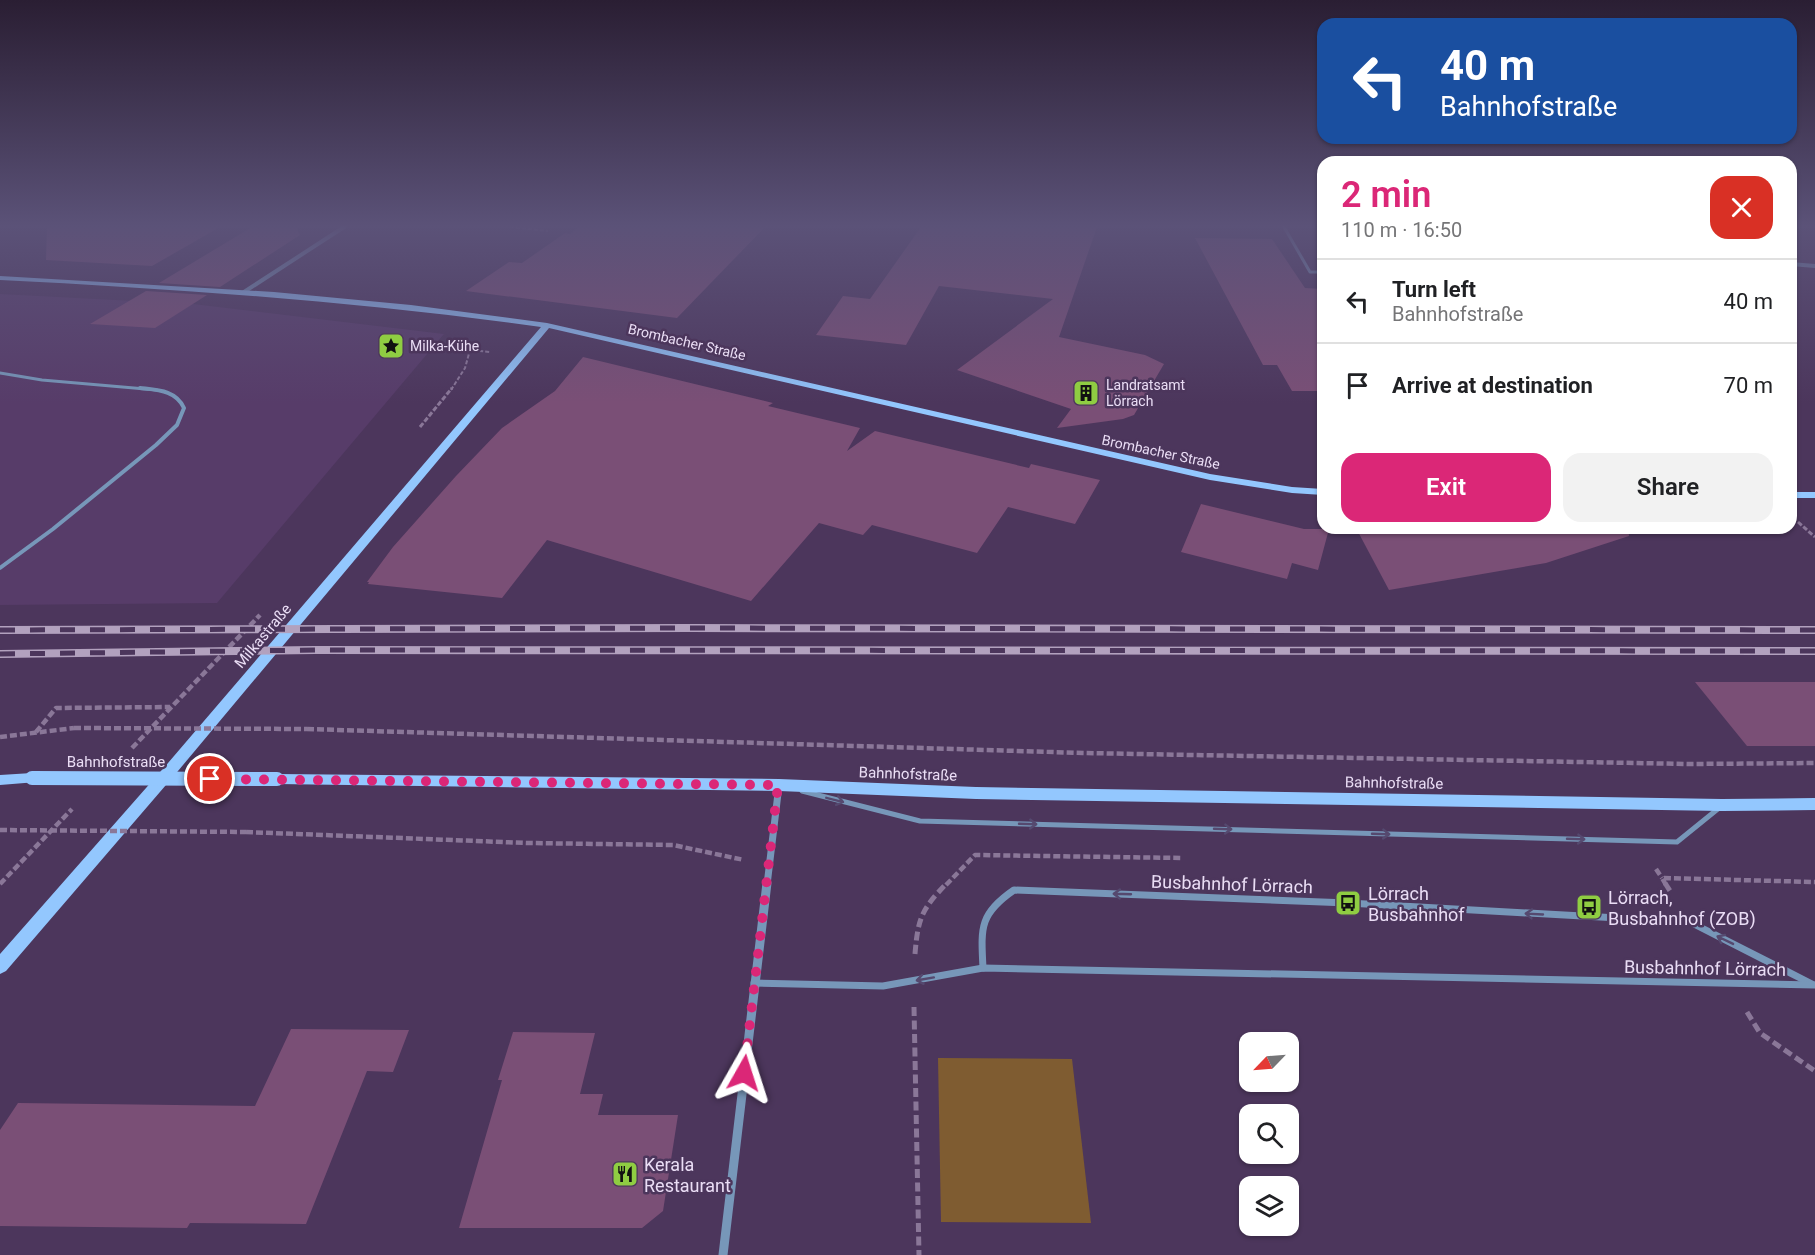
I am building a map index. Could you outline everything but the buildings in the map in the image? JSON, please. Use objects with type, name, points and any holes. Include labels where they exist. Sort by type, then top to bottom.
[{"type":"main road","name":"Brombacher Straße","points":[[132,286],[244,292],[457,311],[547,325],[1210,477],[1317,492]]},
{"type":"main road","name":"Milkastraße","points":[[0,966],[173,767],[547,325]]},
{"type":"main road","points":[[1797,495],[1815,495]]},
{"type":"main road","name":"Bahnhofstraße","points":[[0,780],[32,778],[277,779],[778,785],[988,793],[1722,805],[1815,804]]},
{"type":"street","points":[[244,292],[254,286]]},
{"type":"street","points":[[723,1255],[778,785]]},
{"type":"lane","points":[[0,373],[42,380],[159,390],[172,393],[180,398],[184,408],[177,425],[156,445],[53,530],[0,568]]},
{"type":"lane","points":[[778,785],[920,821],[1677,842],[1722,805]]},
{"type":"lane","name":"Busbahnhof Lörrach","points":[[983,968],[981,925],[994,903],[1014,890],[1348,903],[1690,922],[1815,985]]},
{"type":"lane","name":"Busbahnhof Lörrach","points":[[754,983],[883,986],[983,968],[1815,985]]},
{"type":"path","points":[[1797,521],[1815,537]]},
{"type":"path","points":[[130,749],[268,606]]},
{"type":"path","points":[[36,732],[56,708],[171,707]]},
{"type":"path","points":[[0,737],[74,728],[307,729],[1083,753],[1689,764],[1815,763]]},
{"type":"path","points":[[0,884],[73,808]]},
{"type":"path","points":[[0,830],[246,832],[528,843],[673,845],[768,865]]},
{"type":"path","points":[[919,1255],[914,981],[917,926],[927,904],[975,855],[1189,858]]},
{"type":"path","points":[[1653,864],[1662,878]]},
{"type":"shaded area","points":[[0,294],[193,304],[444,334],[217,603],[0,605]]},
{"type":"shaded area","points":[[938,1058],[1072,1059],[1091,1223],[941,1222]]},
{"type":"railway","points":[[0,630],[690,628],[1815,630]]},
{"type":"railway","points":[[0,654],[315,650],[1815,651]]},
{"type":"place","name":"Milka-Kühe","points":[[391,346]]},
{"type":"place","name":"Landratsamt Lörrach","points":[[1086,393]]},
{"type":"place","name":"Lörrach Busbahnhof","points":[[1348,903]]},
{"type":"place","name":"Lörrach, Busbahnhof (ZOB)","points":[[1589,907]]},
{"type":"place","name":"Kerala Restaurant","points":[[625,1174]]},
{"type":"route","points":[[210,779],[778,785],[744,1073]]}]
